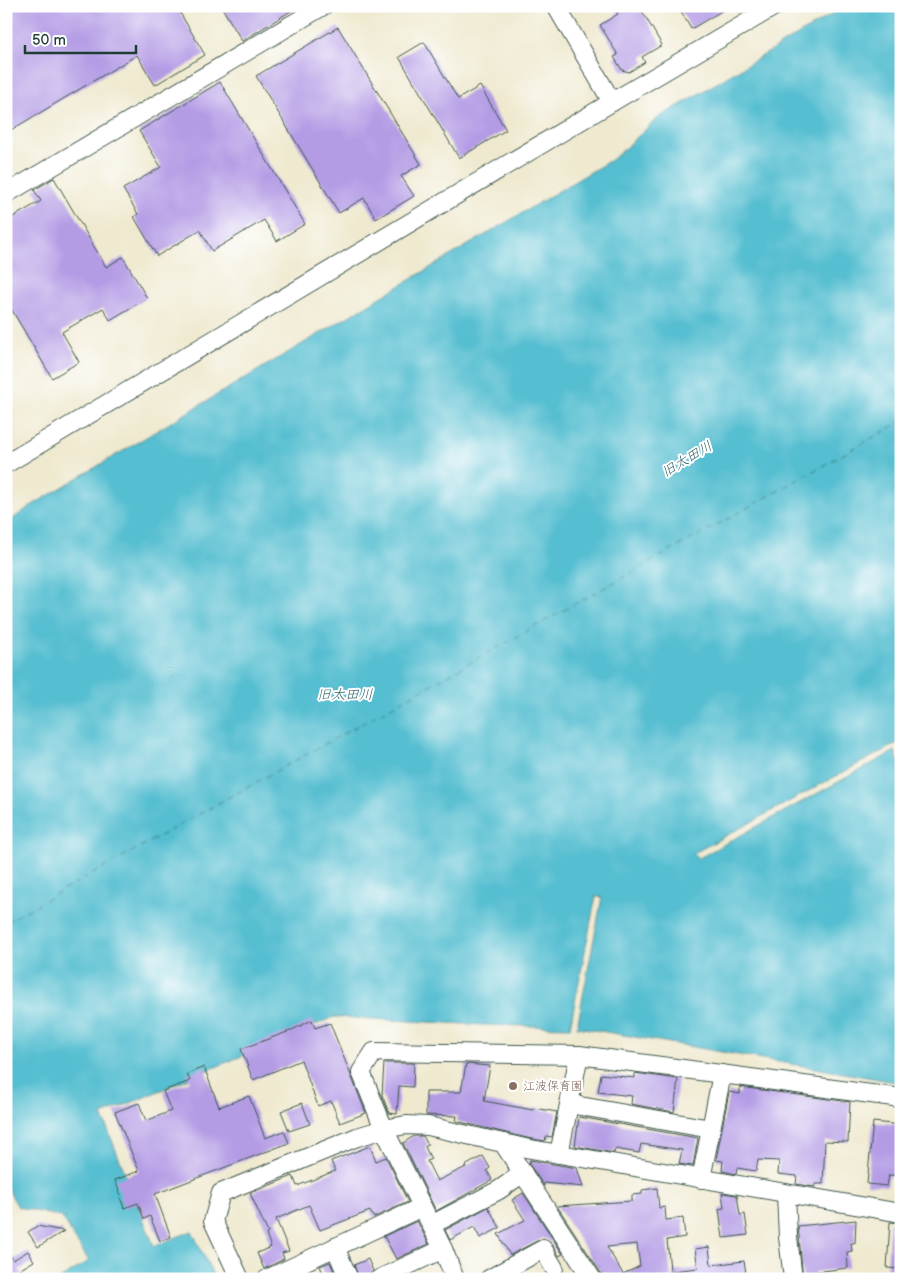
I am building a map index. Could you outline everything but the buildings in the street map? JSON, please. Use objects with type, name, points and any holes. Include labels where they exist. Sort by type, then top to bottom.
[{"type":"street","points":[[6,194],[323,6]]},
{"type":"street","points":[[556,6],[612,102]]},
{"type":"street","points":[[6,464],[775,6]]},
{"type":"street","points":[[455,1279],[384,1129],[361,1072],[374,1052],[579,1055],[901,1098]]},
{"type":"street","points":[[558,1154],[579,1055]]},
{"type":"street","points":[[701,1179],[722,1074]]},
{"type":"street","points":[[569,1104],[711,1129]]},
{"type":"street","points":[[240,1279],[213,1221],[221,1193],[357,1137],[406,1125],[428,1126],[558,1154],[901,1213]]},
{"type":"street","points":[[503,1143],[592,1279]]},
{"type":"street","points":[[431,1225],[500,1190],[523,1173]]},
{"type":"street","points":[[786,1194],[788,1237],[793,1279]]},
{"type":"street","points":[[267,1279],[422,1207]]},
{"type":"street","points":[[335,1247],[349,1279]]},
{"type":"street","points":[[378,1279],[442,1249]]},
{"type":"street","points":[[489,1279],[543,1250],[554,1268]]},
{"type":"water","name":"旧太田川","points":[[846,6],[901,6],[901,711],[899,712],[901,741],[694,853],[697,859],[895,751],[901,769],[901,1083],[577,1027],[602,897],[596,896],[570,1027],[484,1025],[334,1017],[102,1115],[154,1246],[192,1231],[215,1279],[60,1279],[89,1261],[61,1217],[18,1207],[6,1186],[6,524],[29,507],[614,158],[658,118]]},
{"type":"ferry route","points":[[6,922],[901,422]]},
{"type":"place","name":"江波保育園","points":[[513,1086]]}]
